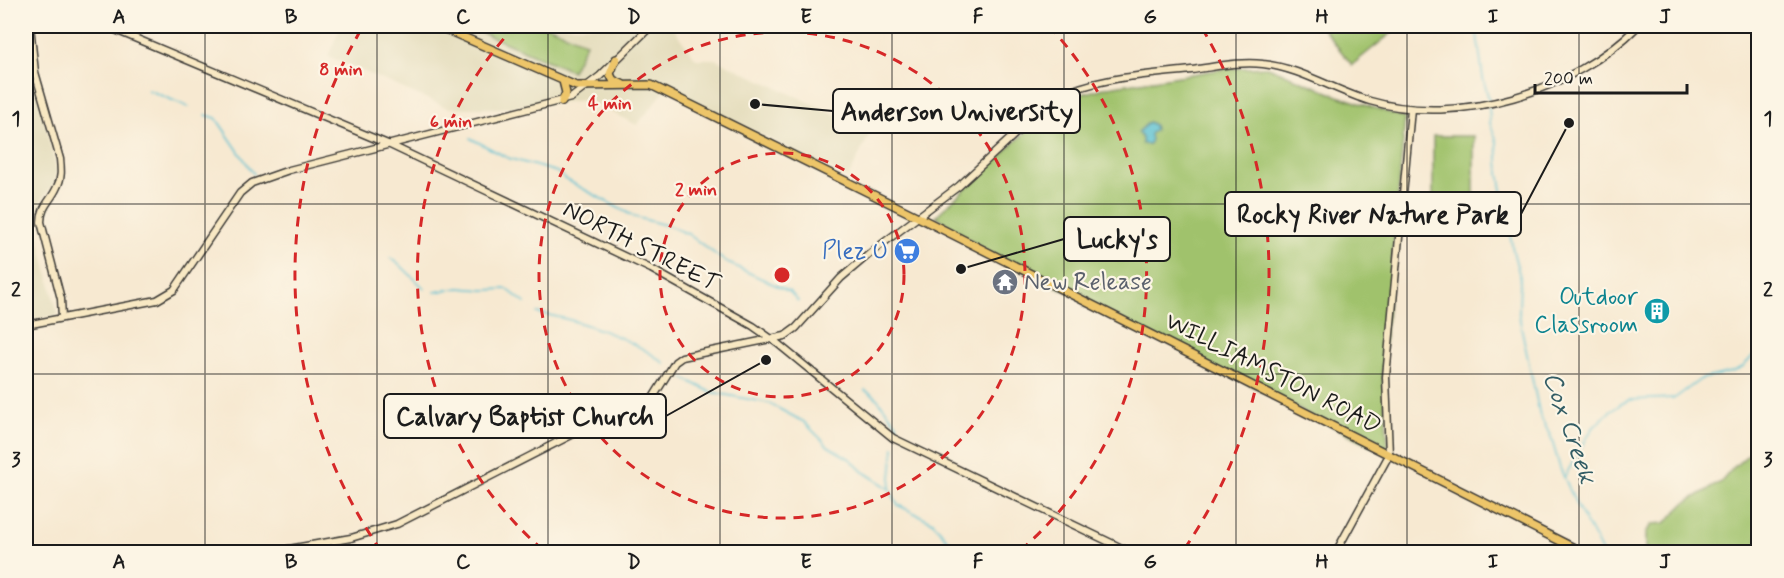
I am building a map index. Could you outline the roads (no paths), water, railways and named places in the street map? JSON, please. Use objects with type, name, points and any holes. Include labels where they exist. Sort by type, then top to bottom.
[{"type":"main road","name":"WILLIAMSTON ROAD","points":[[438,26],[576,86],[651,85],[1582,552]]},
{"type":"main road","points":[[616,59],[610,71],[611,78],[624,85]]},
{"type":"main road","points":[[562,102],[566,93],[563,81]]},
{"type":"street","points":[[30,26],[36,72],[62,172],[58,186],[42,210],[41,222],[61,299],[62,318]]},
{"type":"street","name":"NORTH STREET","points":[[106,26],[390,145],[651,269],[753,326],[893,438],[1130,552]]},
{"type":"street","points":[[26,325],[149,302],[174,290],[240,193],[252,183],[279,172],[562,102],[587,86],[651,26]]},
{"type":"street","points":[[272,552],[351,538],[397,524],[597,422],[609,418],[641,417],[675,362],[682,357],[785,336],[796,328],[841,278],[959,186],[1054,98],[1092,84],[1244,63],[1263,64],[1297,73],[1372,102],[1411,109],[1475,106],[1508,100],[1579,70],[1638,26]]},
{"type":"street","points":[[1336,552],[1389,455],[1386,377],[1411,109]]},
{"type":"water","points":[[1149,122],[1154,125],[1155,130],[1150,134],[1149,144],[1142,144],[1142,138],[1138,132]]},
{"type":"waterway","name":"Cox Creek","points":[[1476,26],[1483,78],[1489,100]]},
{"type":"waterway","points":[[148,90],[189,107]]},
{"type":"waterway","name":"Cox Creek","points":[[1489,105],[1490,123],[1497,142],[1499,173],[1513,251],[1520,277],[1519,315],[1540,416],[1551,437],[1560,468],[1576,504],[1602,552]]},
{"type":"waterway","points":[[206,115],[216,118],[254,174]]},
{"type":"waterway","points":[[470,138],[508,158],[557,172],[565,179],[635,217],[669,226],[688,234],[726,262],[790,292],[798,301]]},
{"type":"waterway","points":[[390,258],[425,289]]},
{"type":"waterway","points":[[435,292],[459,288],[507,289],[525,303]]},
{"type":"waterway","points":[[537,313],[604,331],[636,345],[664,363]]},
{"type":"waterway","points":[[1565,476],[1592,429],[1621,404],[1629,400],[1675,398],[1701,379],[1743,367],[1758,350]]},
{"type":"waterway","points":[[683,378],[711,392],[768,403],[804,422],[828,446],[850,459],[862,471],[890,489],[898,505],[933,522],[946,538],[964,552]]},
{"type":"waterway","points":[[865,390],[875,396],[897,424],[896,432]]},
{"type":"waterway","points":[[890,488],[894,447]]},
{"type":"place","name":"Anderson University","points":[[755,104]]},
{"type":"place","name":"Rocky River Nature Park","points":[[1569,123]]},
{"type":"place","name":"Plez U","points":[[907,251]]},
{"type":"place","name":"Lucky's","points":[[961,269]]},
{"type":"place","name":"New Release","points":[[1005,282]]},
{"type":"place","name":"Outdoor Classroom","points":[[1657,311]]},
{"type":"place","name":"Calvary Baptist Church","points":[[766,360]]}]
